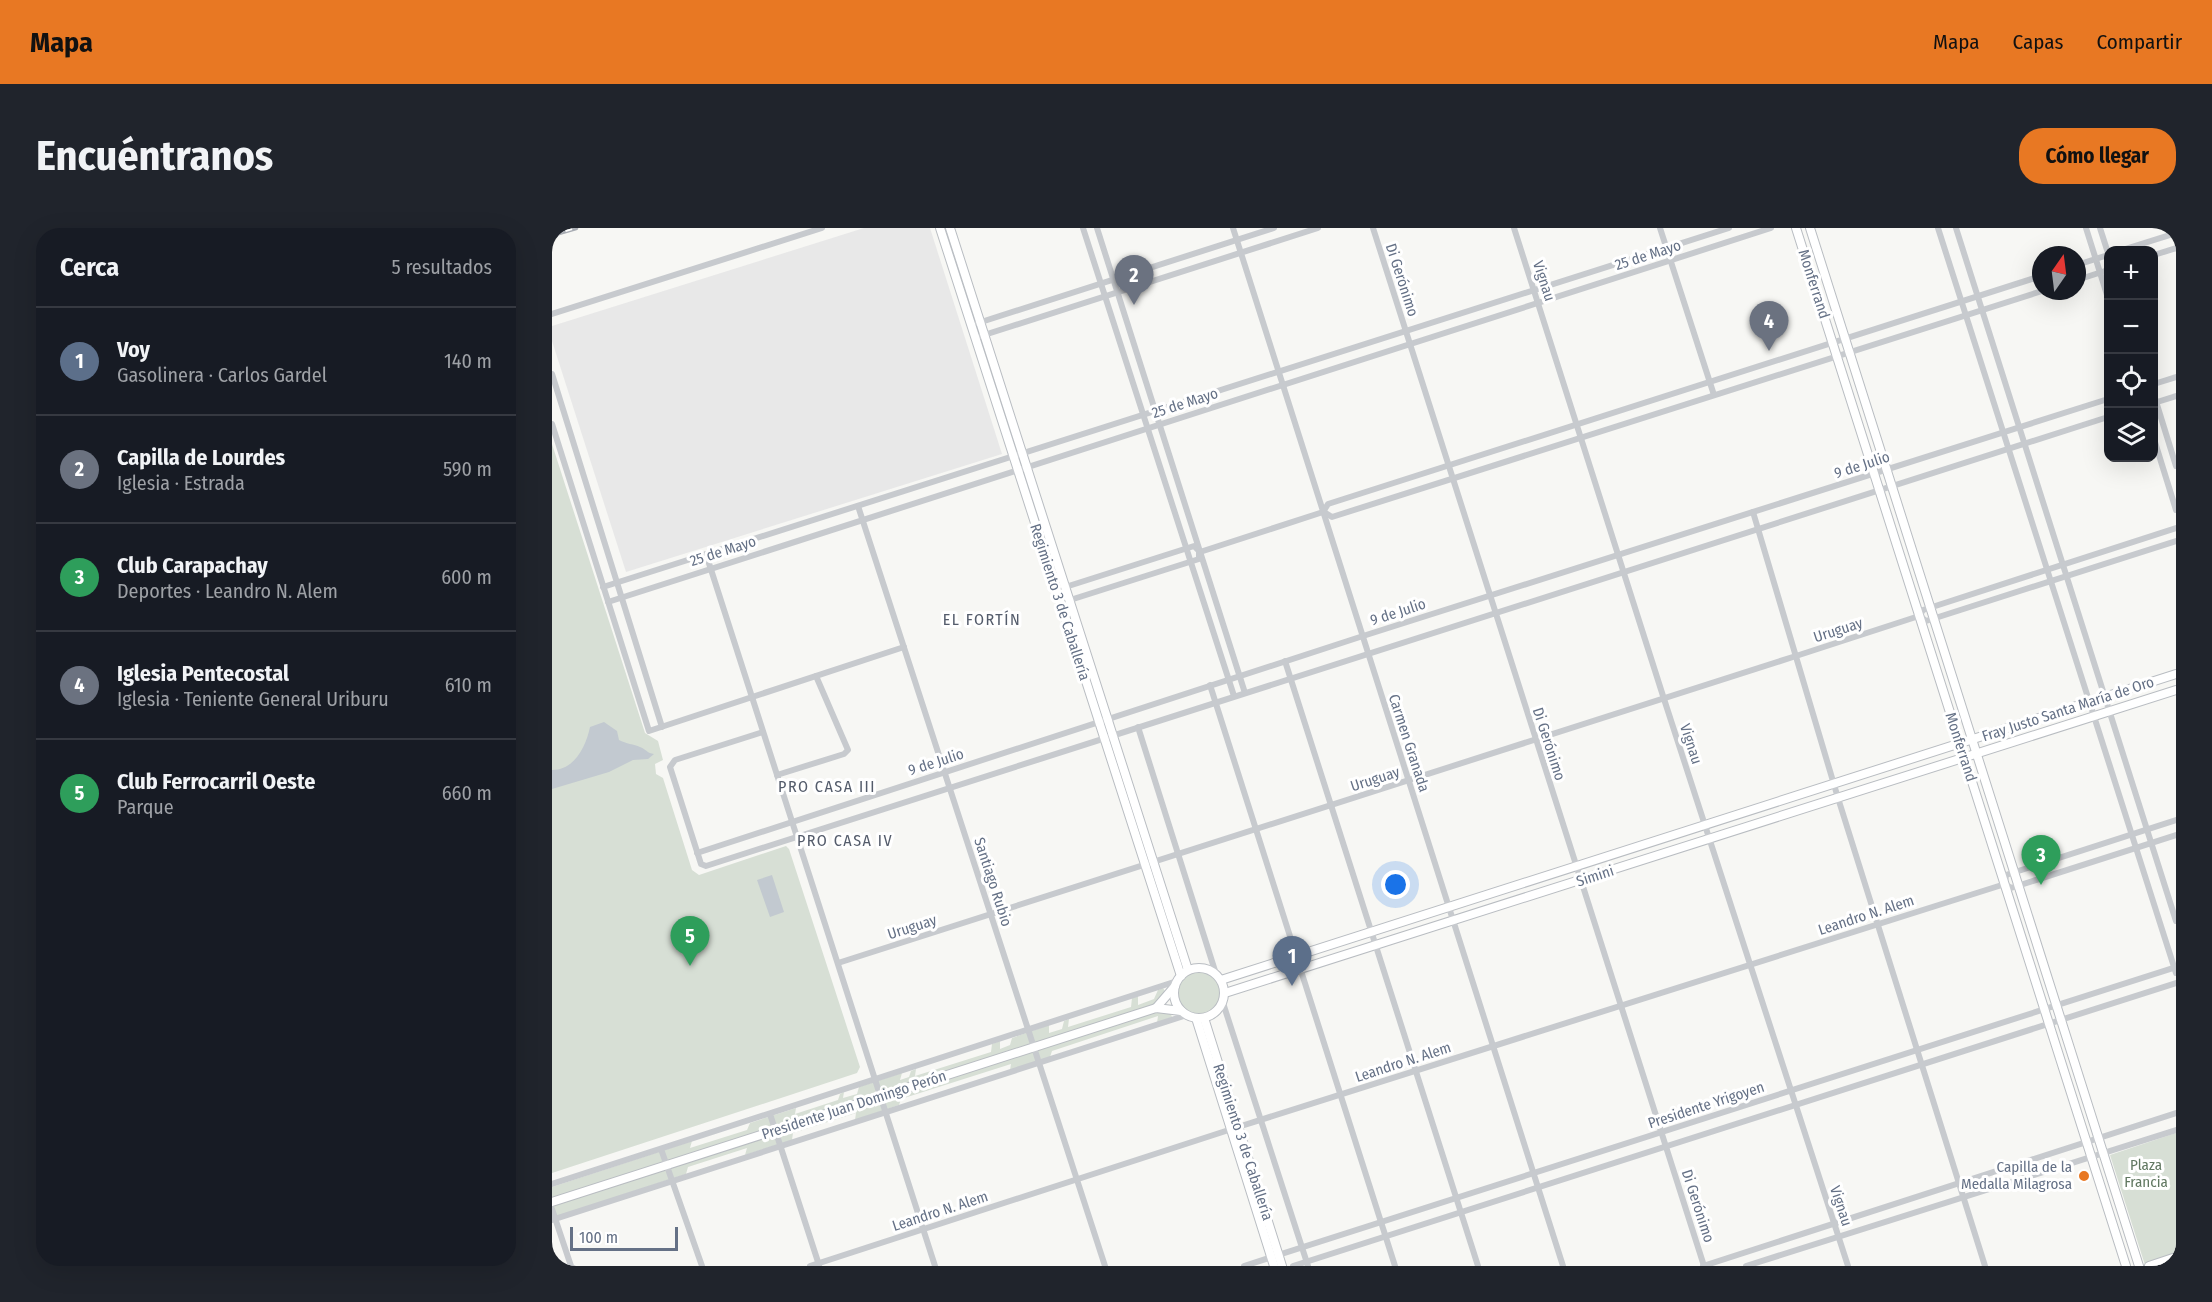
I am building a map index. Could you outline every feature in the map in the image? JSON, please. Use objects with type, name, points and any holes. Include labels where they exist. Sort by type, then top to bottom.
[{"type":"street","points":[[552,314],[822,228]]},
{"type":"street","name":"Regimiento 3 de Caballería","points":[[940,228],[980,336],[1103,720],[1149,864],[1180,978]]},
{"type":"street","name":"Regimiento 3 de Caballería","points":[[950,228],[976,324]]},
{"type":"street","points":[[1083,228],[1234,696]]},
{"type":"street","points":[[1097,228],[1245,693]]},
{"type":"street","name":"Carmen Granada","points":[[1233,228],[1563,1266]]},
{"type":"street","points":[[976,324],[1274,228]]},
{"type":"street","points":[[980,336],[1318,228]]},
{"type":"street","name":"Di Gerónimo","points":[[1373,228],[1704,1266]]},
{"type":"street","name":"Vignau","points":[[1514,228],[1848,1266]]},
{"type":"street","points":[[1660,228],[1713,395]]},
{"type":"street","name":"25 de Mayo","points":[[603,587],[1729,228]]},
{"type":"street","name":"25 de Mayo","points":[[608,602],[1771,228]]},
{"type":"street","name":"Monferrand","points":[[1796,228],[2126,1266]]},
{"type":"street","name":"Monferrand","points":[[1810,228],[2139,1266]]},
{"type":"street","points":[[1938,228],[2175,969]]},
{"type":"street","points":[[1956,228],[2176,921]]},
{"type":"street","points":[[2086,228],[2104,283]]},
{"type":"street","points":[[2100,228],[2106,246]]},
{"type":"street","points":[[2135,246],[2176,233]]},
{"type":"street","points":[[2158,254],[2176,248]]},
{"type":"street","points":[[2086,262],[2104,256]]},
{"type":"street","points":[[2086,277],[2104,271]]},
{"type":"street","points":[[1200,552],[1323,512],[1328,504],[2032,279]]},
{"type":"street","points":[[1323,512],[1332,517],[2032,294]]},
{"type":"street","points":[[552,374],[662,726]]},
{"type":"street","points":[[2158,383],[2176,377]]},
{"type":"street","points":[[2158,399],[2176,396]]},
{"type":"street","name":"9 de Julio","points":[[2104,401],[1210,685],[697,853],[701,864],[706,866],[2104,419]]},
{"type":"street","points":[[2157,408],[2176,465]]},
{"type":"street","points":[[552,424],[649,731],[904,647]]},
{"type":"street","points":[[2158,452],[2176,510]]},
{"type":"street","name":"Santiago Rubio","points":[[858,506],[1105,1266]]},
{"type":"street","points":[[1753,512],[1838,798],[1985,1266]]},
{"type":"street","name":"Uruguay","points":[[838,963],[1664,699],[1919,616],[1923,610],[2176,528]]},
{"type":"street","name":"Uruguay","points":[[1919,616],[1926,621],[1934,619],[2176,541]]},
{"type":"street","points":[[1060,589],[1194,546],[1200,552]]},
{"type":"street","points":[[1065,602],[1192,562],[1199,559],[1200,552]]},
{"type":"street","points":[[706,554],[935,1266]]},
{"type":"street","points":[[1285,661],[1479,1266]]},
{"type":"street","name":"Fray Justo Santa María de Oro","points":[[1960,743],[2176,674]]},
{"type":"street","points":[[777,775],[844,754],[848,750],[816,676]]},
{"type":"street","points":[[1210,685],[1395,1266]]},
{"type":"street","name":"Fray Justo Santa María de Oro","points":[[1965,758],[2176,690]]},
{"type":"street","points":[[1138,727],[1225,993],[1223,1003],[1307,1264]]},
{"type":"street","points":[[697,853],[670,767],[675,760],[763,732]]},
{"type":"street","name":"Simini","points":[[1219,977],[1296,956],[1960,743]]},
{"type":"street","name":"Simini","points":[[1225,993],[1965,758]]},
{"type":"street","points":[[2005,884],[2006,875],[2176,820]]},
{"type":"street","name":"Leandro N. Alem","points":[[810,1266],[1878,924],[2005,884],[2011,888],[2018,886],[2176,835]]},
{"type":"street","points":[[552,1184],[1029,1030],[1180,978],[1202,968],[1219,977]]},
{"type":"street","name":"Presidente Yrigoyen","points":[[1244,1266],[1275,1259],[1302,1247],[2056,1005],[2175,969]]},
{"type":"street","points":[[1156,1008],[1180,978]]},
{"type":"street","points":[[1180,978],[1174,995],[1192,1016]]},
{"type":"street","name":"Presidente Yrigoyen","points":[[1293,1266],[1307,1264],[1386,1236],[2176,983]]},
{"type":"street","points":[[554,1219],[1039,1062],[1192,1016],[1212,1015],[1223,1003]]},
{"type":"street","name":"Presidente Juan Domingo Perón","points":[[552,1202],[1156,1008],[1192,1016]]},
{"type":"street","name":"Regimiento 3 de Caballería","points":[[1192,1016],[1234,1129],[1275,1259],[1282,1266]]},
{"type":"street","points":[[1704,1266],[2176,1113]]},
{"type":"street","points":[[770,1114],[819,1265]]},
{"type":"street","points":[[1746,1266],[2176,1130]]},
{"type":"street","points":[[661,1149],[674,1180],[702,1266]]},
{"type":"street","points":[[552,1209],[571,1266]]},
{"type":"street","points":[[2149,1266],[2176,1257]]},
{"type":"shaded area","points":[[864,228],[930,228],[1002,454],[626,572],[552,341],[552,326]]},
{"type":"shaded area","points":[[604,722],[617,731],[619,740],[654,754],[648,759],[633,760],[609,772],[552,789],[552,770],[567,766],[573,761],[586,742],[590,727]]},
{"type":"shaded area","points":[[772,875],[784,912],[770,917],[757,880]]},
{"type":"green space","points":[[552,444],[645,733],[658,741],[663,760],[655,764],[656,774],[663,778],[692,870],[699,875],[786,846],[789,849],[860,1067],[857,1073],[552,1173]]},
{"type":"green space","points":[[1199,971],[1214,978],[1221,993],[1214,1008],[1199,1015],[1184,1008],[1177,993],[1184,978]]},
{"type":"green space","points":[[1163,988],[1166,993],[1155,1005],[552,1199],[552,1187],[692,1141],[690,1148],[747,1130],[750,1123],[796,1108],[795,1114],[838,1100],[840,1094],[844,1092],[843,1098],[857,1094],[859,1087],[902,1073],[900,1080],[909,1077],[911,1071],[916,1069],[915,1076],[991,1052],[992,1044],[1000,1041],[1000,1049],[1010,1045],[1012,1038],[1049,1025],[1049,1033],[1062,1029],[1064,1021],[1069,1019],[1068,1027],[1131,1007],[1132,998],[1138,996],[1138,1005],[1154,999],[1158,990]]},
{"type":"green space","points":[[1156,1011],[1170,1012],[1172,1017],[1157,1023],[1158,1016],[1052,1051],[1050,1057],[1010,1070],[1011,1064],[901,1099],[899,1105],[855,1120],[856,1113],[793,1133],[792,1140],[745,1155],[747,1148],[688,1167],[686,1174],[552,1218],[552,1205]]},
{"type":"green space","name":"Plaza Francia","points":[[2176,1133],[2176,1255],[2145,1265],[2110,1155]]},
{"type":"railway","points":[[552,235],[576,228]]},
{"type":"place","name":"Capilla de Lourdes","points":[[1134,305]]},
{"type":"place","name":"Iglesia Pentecostal","points":[[1769,351]]},
{"type":"place","name":"Club Carapachay","points":[[2041,885]]},
{"type":"place","name":"Club Ferrocarril Oeste","points":[[690,966]]},
{"type":"place","name":"Voy","points":[[1292,986]]},
{"type":"place","name":"Capilla de la Medalla Milagrosa","points":[[2084,1176]]},
{"type":"district","name":"EL FORTÍN","points":[[982,619]]},
{"type":"district","name":"PRO CASA III","points":[[827,786]]},
{"type":"district","name":"PRO CASA IV","points":[[845,840]]}]
